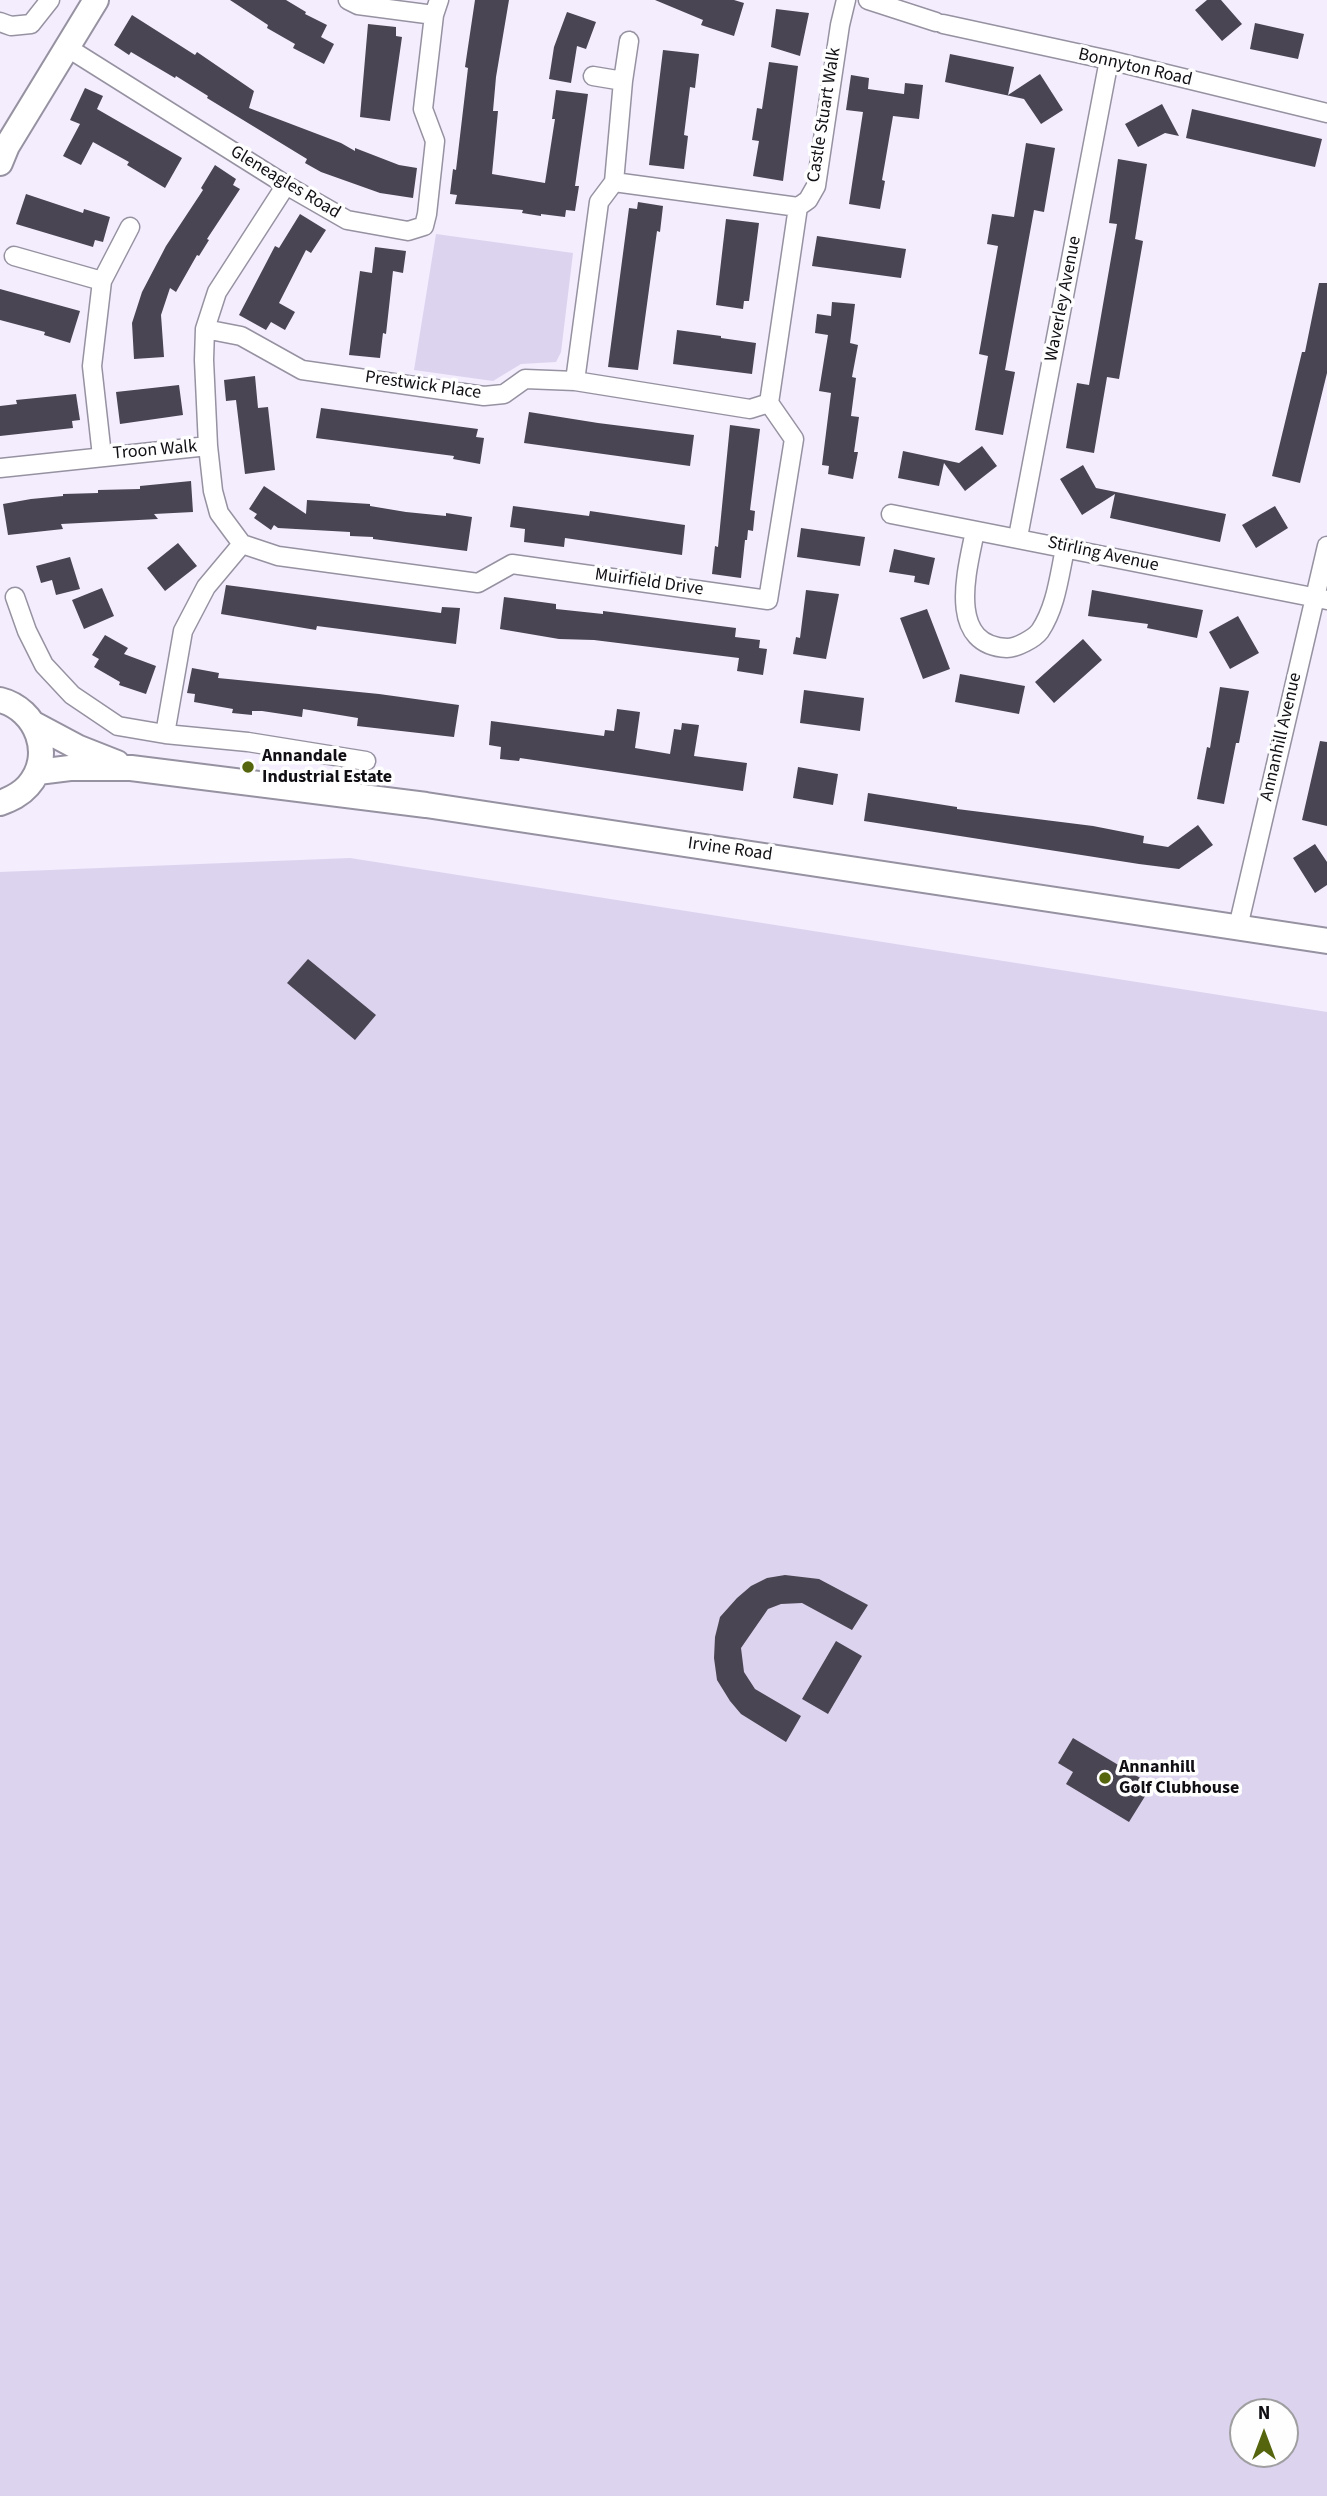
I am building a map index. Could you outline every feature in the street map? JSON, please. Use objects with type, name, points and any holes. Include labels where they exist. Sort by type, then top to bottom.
[{"type":"main road","points":[[0,163],[7,146],[96,0]]},
{"type":"main road","points":[[0,803],[16,797],[29,786],[38,772],[41,755],[40,739],[34,724],[27,715],[3,697]]},
{"type":"main road","points":[[34,724],[79,748],[131,768]]},
{"type":"main road","points":[[38,772],[70,768],[131,768]]},
{"type":"main road","name":"Irvine Road","points":[[131,768],[426,805],[1327,941]]},
{"type":"street","points":[[0,22],[11,26],[32,24],[50,0]]},
{"type":"street","points":[[348,0],[358,5],[437,8]]},
{"type":"street","name":"Castle Stuart Walk","points":[[797,207],[808,200],[816,186],[846,0]]},
{"type":"street","name":"Bonnyton Road","points":[[868,0],[939,23],[1327,113]]},
{"type":"street","name":"Gleneagles Road","points":[[68,48],[346,220],[408,231],[424,226],[428,214],[435,141],[423,109],[437,8]]},
{"type":"street","points":[[575,381],[599,202],[614,182],[629,41]]},
{"type":"street","name":"Waverley Avenue","points":[[1018,537],[1109,61]]},
{"type":"street","points":[[593,76],[623,81]]},
{"type":"street","points":[[614,182],[797,207],[769,403]]},
{"type":"street","points":[[165,734],[183,631],[206,587],[242,544],[219,513],[213,491],[208,446],[205,329],[217,292],[286,185]]},
{"type":"street","name":"Troon Walk","points":[[102,456],[92,366],[102,281],[130,226]]},
{"type":"street","points":[[15,256],[102,281]]},
{"type":"street","name":"Prestwick Place","points":[[205,329],[241,336],[302,370],[484,396],[504,394],[525,379],[575,381],[750,409],[769,403]]},
{"type":"street","name":"Muirfield Drive","points":[[242,544],[278,556],[478,583],[512,564],[768,600],[794,439],[769,403]]},
{"type":"street","name":"Troon Walk","points":[[0,468],[208,446]]},
{"type":"street","name":"Stirling Avenue","points":[[891,514],[1321,599]]},
{"type":"street","points":[[975,531],[964,589],[967,618],[977,636],[991,644],[1009,648],[1038,635],[1051,613],[1065,549]]},
{"type":"street","name":"Annanhill Avenue","points":[[1238,927],[1321,599],[1327,546]]},
{"type":"street","points":[[15,597],[27,631],[44,665],[72,695],[118,726],[165,734],[248,742],[366,761]]},
{"type":"shaded area","points":[[436,234],[573,253],[561,352],[556,362],[521,364],[493,381],[414,370]]},
{"type":"shaded area","points":[[350,858],[1327,1012],[1327,2496],[0,2496],[0,872]]},
{"type":"building","points":[[230,0],[286,0],[327,25],[321,37],[334,44],[324,64],[293,48],[295,44],[267,28],[268,25]]},
{"type":"building","points":[[475,0],[509,0],[496,77],[493,111],[498,111],[492,174],[545,183],[555,119],[552,119],[556,90],[588,94],[575,186],[579,186],[575,211],[566,210],[565,217],[455,204],[457,195],[450,194],[453,169],[456,170],[468,68],[465,67]]},
{"type":"building","points":[[655,0],[734,0],[744,3],[734,36],[701,25],[703,20]]},
{"type":"building","points":[[1207,0],[1221,0],[1242,24],[1222,41],[1195,10]]},
{"type":"building","points":[[776,9],[809,13],[800,56],[771,47]]},
{"type":"building","points":[[567,12],[596,22],[586,49],[577,46],[571,83],[549,79],[554,47]]},
{"type":"building","points":[[132,15],[195,55],[197,52],[254,91],[249,108],[341,143],[355,151],[355,148],[399,165],[417,168],[413,198],[380,193],[321,172],[305,163],[307,159],[176,76],[175,78],[131,52],[129,55],[114,45]]},
{"type":"building","points":[[1255,23],[1304,34],[1298,59],[1250,49]]},
{"type":"building","points":[[368,24],[396,27],[396,36],[402,37],[390,121],[360,117]]},
{"type":"building","points":[[663,50],[699,54],[695,88],[690,87],[684,135],[688,136],[684,169],[649,165]]},
{"type":"building","points":[[950,54],[1014,67],[1008,95],[1040,74],[1063,110],[1041,124],[1024,99],[945,82]]},
{"type":"building","points":[[769,62],[798,66],[783,181],[753,176],[759,141],[752,140],[757,108],[762,109]]},
{"type":"building","points":[[851,75],[869,78],[868,89],[904,94],[905,83],[923,85],[919,119],[893,116],[880,209],[849,204],[863,112],[846,110]]},
{"type":"building","points":[[85,88],[103,96],[97,109],[182,158],[165,188],[127,165],[129,162],[93,142],[81,165],[63,156],[80,124],[70,120]]},
{"type":"building","points":[[1162,104],[1179,136],[1165,133],[1138,147],[1125,124]]},
{"type":"building","points":[[1192,109],[1322,139],[1315,167],[1186,138]]},
{"type":"building","points":[[1026,143],[1055,148],[1044,212],[1034,210],[1005,370],[1015,372],[1003,435],[975,430],[988,356],[979,354],[998,246],[987,244],[992,214],[1014,217]]},
{"type":"building","points":[[1118,159],[1147,164],[1135,239],[1143,241],[1119,379],[1107,377],[1094,453],[1066,448],[1077,383],[1089,385],[1117,224],[1109,223]]},
{"type":"building","points":[[215,165],[236,179],[233,185],[240,189],[176,292],[170,288],[161,315],[164,357],[134,359],[132,323],[142,292],[166,246],[203,190],[201,188]]},
{"type":"building","points":[[26,194],[83,213],[84,209],[110,217],[103,242],[95,240],[93,247],[16,224]]},
{"type":"building","points":[[638,202],[663,206],[660,232],[657,231],[638,370],[608,367],[629,208],[637,209]]},
{"type":"building","points":[[300,214],[326,230],[311,253],[306,250],[279,303],[295,312],[285,330],[271,322],[266,330],[239,315],[275,246],[279,248]]},
{"type":"building","points":[[726,219],[759,223],[749,301],[744,301],[743,309],[716,305]]},
{"type":"building","points":[[817,236],[906,249],[901,278],[812,266]]},
{"type":"building","points":[[375,247],[406,251],[403,273],[393,271],[386,334],[383,333],[380,358],[349,355],[360,271],[372,273]]},
{"type":"building","points":[[1319,283],[1327,283],[1327,373],[1300,483],[1272,476],[1302,352],[1305,352]]},
{"type":"building","points":[[0,289],[80,311],[70,343],[44,335],[45,332],[0,320]]},
{"type":"building","points":[[832,302],[855,304],[850,343],[858,345],[852,377],[856,378],[851,416],[859,417],[854,452],[858,452],[853,479],[828,474],[829,466],[822,465],[831,393],[819,391],[828,335],[815,333],[817,314],[831,316]]},
{"type":"building","points":[[677,330],[756,343],[752,374],[673,364]]},
{"type":"building","points":[[255,376],[258,408],[268,407],[275,470],[245,474],[236,400],[226,401],[224,380]]},
{"type":"building","points":[[179,385],[183,415],[120,424],[116,392]]},
{"type":"building","points":[[76,394],[80,420],[72,421],[73,428],[0,436],[0,406],[17,404],[16,400]]},
{"type":"building","points":[[321,408],[478,429],[476,437],[484,438],[480,464],[453,459],[454,456],[316,438]]},
{"type":"building","points":[[529,412],[694,435],[690,466],[524,443]]},
{"type":"building","points":[[730,425],[760,429],[750,510],[755,511],[753,531],[748,530],[745,540],[741,578],[712,574],[715,546],[718,547]]},
{"type":"building","points":[[982,446],[997,466],[965,491],[944,463],[939,486],[898,478],[903,451],[959,463]]},
{"type":"building","points":[[1083,465],[1096,488],[1226,514],[1220,542],[1110,518],[1115,494],[1082,515],[1060,479]]},
{"type":"building","points":[[191,481],[193,512],[154,514],[158,519],[61,524],[63,529],[8,535],[3,504],[63,494],[140,489],[140,486]]},
{"type":"building","points":[[264,486],[306,514],[307,500],[370,504],[406,512],[472,517],[467,551],[350,536],[350,532],[278,528],[274,525],[271,530],[254,518],[257,514],[249,509]]},
{"type":"building","points":[[513,506],[589,516],[590,511],[685,525],[682,555],[565,538],[564,547],[524,542],[525,529],[510,527]]},
{"type":"building","points":[[1275,506],[1288,528],[1256,548],[1242,525]]},
{"type":"building","points":[[801,528],[865,537],[860,566],[797,557]]},
{"type":"building","points":[[178,543],[197,566],[165,591],[147,568]]},
{"type":"building","points":[[894,549],[935,558],[929,585],[914,582],[915,576],[889,572]]},
{"type":"building","points":[[70,557],[80,589],[56,595],[52,580],[41,583],[36,566]]},
{"type":"building","points":[[226,585],[441,613],[442,607],[460,608],[456,644],[317,626],[316,630],[221,614]]},
{"type":"building","points":[[102,588],[114,616],[84,629],[72,600]]},
{"type":"building","points":[[806,590],[839,594],[826,659],[793,654],[796,637],[800,638]]},
{"type":"building","points":[[1092,590],[1203,610],[1197,638],[1147,628],[1148,624],[1088,616]]},
{"type":"building","points":[[504,597],[556,604],[556,609],[603,614],[603,611],[736,628],[735,637],[760,640],[759,648],[767,649],[763,675],[737,671],[739,658],[594,640],[559,639],[500,629]]},
{"type":"building","points":[[927,609],[950,669],[923,679],[900,618]]},
{"type":"building","points":[[1238,616],[1259,653],[1230,669],[1209,632]]},
{"type":"building","points":[[105,635],[128,648],[124,654],[156,666],[146,694],[119,685],[120,682],[94,667],[99,659],[92,655]]},
{"type":"building","points":[[1083,639],[1102,660],[1054,703],[1035,682]]},
{"type":"building","points":[[192,668],[219,673],[218,678],[459,705],[454,737],[357,726],[358,718],[303,709],[302,717],[262,711],[252,711],[252,715],[232,713],[233,709],[194,702],[195,694],[187,693]]},
{"type":"building","points":[[960,674],[1025,686],[1019,714],[955,702]]},
{"type":"building","points":[[1220,687],[1249,691],[1224,804],[1197,799],[1207,747],[1210,748]]},
{"type":"building","points":[[804,690],[864,698],[860,731],[800,723]]},
{"type":"building","points":[[617,709],[640,712],[635,748],[670,754],[674,729],[681,730],[682,723],[699,725],[694,756],[747,763],[743,791],[520,758],[519,761],[500,759],[501,747],[489,745],[491,721],[604,736],[605,730],[614,731]]},
{"type":"building","points":[[1320,741],[1327,742],[1327,826],[1302,820]]},
{"type":"building","points":[[798,767],[838,774],[833,805],[793,798]]},
{"type":"building","points":[[868,793],[957,809],[1093,826],[1144,836],[1143,843],[1168,847],[1198,825],[1213,845],[1179,869],[1139,864],[864,821]]},
{"type":"building","points":[[1315,844],[1327,862],[1327,885],[1315,893],[1293,858]]},
{"type":"building","points":[[308,959],[376,1015],[355,1040],[287,983]]},
{"type":"building","points":[[785,1575],[819,1579],[868,1605],[852,1630],[802,1603],[781,1604],[768,1609],[741,1648],[744,1672],[755,1689],[801,1716],[786,1742],[741,1714],[717,1680],[714,1658],[720,1617],[751,1586],[767,1578]]},
{"type":"building","points":[[836,1641],[862,1656],[828,1714],[802,1699]]},
{"type":"building","name":"Annanhill Golf Clubhouse","points":[[1073,1738],[1152,1785],[1129,1822],[1066,1784],[1073,1772],[1058,1763]]},
{"type":"place","name":"Annandale Industrial Estate","points":[[248,767]]},
{"type":"place","name":"Annanhill Golf Clubhouse","points":[[1105,1778]]}]
